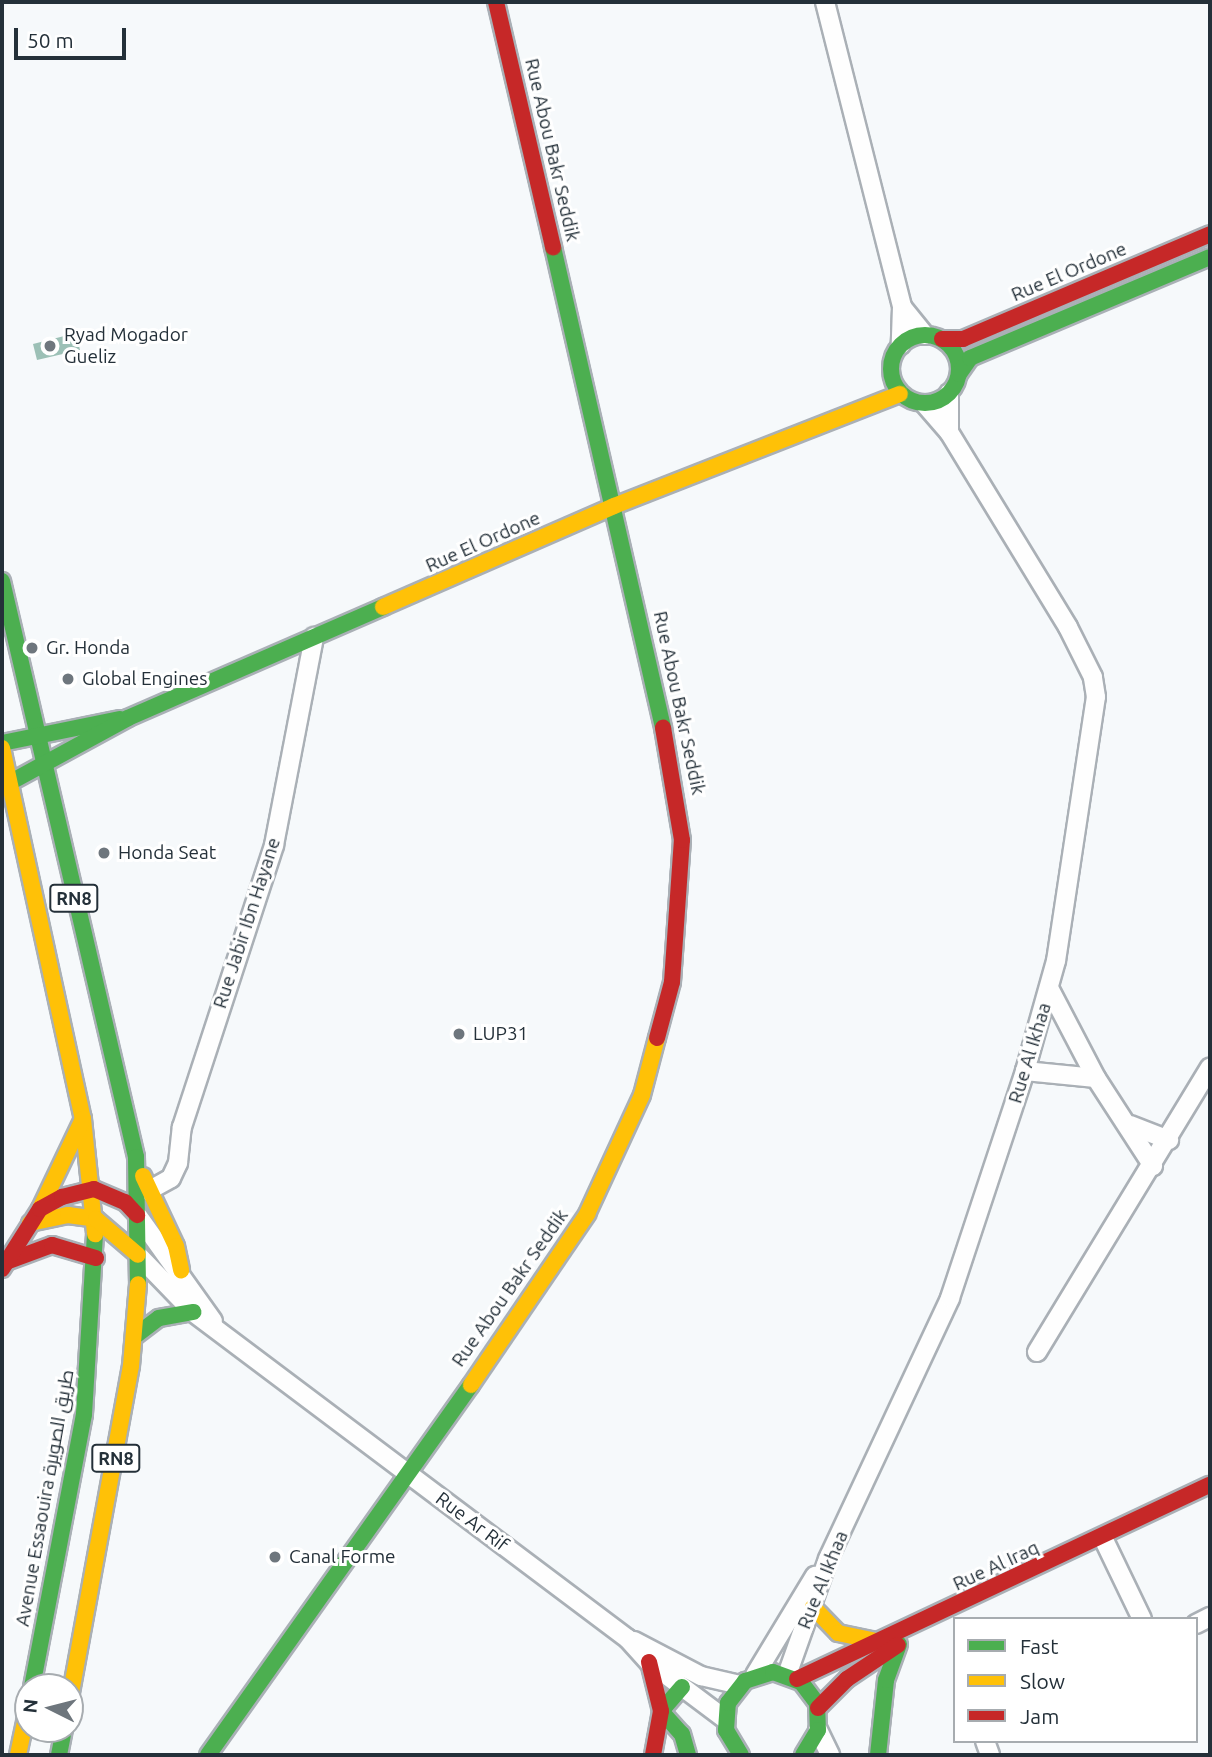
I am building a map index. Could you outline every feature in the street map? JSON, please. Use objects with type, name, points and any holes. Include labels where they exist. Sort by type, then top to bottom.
[{"type":"street","name":"Rue Abou Bakr Seddik","points":[[208,1755],[539,1289],[587,1213],[642,1095],[672,982],[681,840],[676,783],[496,2]]},
{"type":"street","points":[[825,2],[902,307],[901,345],[890,369],[900,394],[925,404],[949,393]]},
{"type":"street","name":"Rue El Ordone","points":[[933,337],[963,339],[1210,234]]},
{"type":"street","points":[[949,432],[949,393],[970,358],[1210,257]]},
{"type":"street","points":[[902,307],[933,337],[953,350],[959,374]]},
{"type":"street","points":[[901,345],[933,337]]},
{"type":"street","name":"Rue El Ordone","points":[[856,407],[890,369]]},
{"type":"street","name":"Rue El Ordone","points":[[9,783],[44,768],[128,718],[614,506],[856,407],[900,394]]},
{"type":"street","name":"Rue Al Ikhaa","points":[[792,1677],[828,1559],[950,1298],[1025,1071],[1049,988],[1082,805],[1096,686],[1068,627],[949,432],[925,404]]},
{"type":"street","name":"RN8","points":[[2,582],[136,1157],[138,1255],[135,1336],[124,1418],[75,1673]]},
{"type":"street","name":"Rue Jabir Ibn Hayane","points":[[148,1191],[171,1178],[178,1163],[182,1127],[274,845],[314,637]]},
{"type":"street","name":"Rue El Ordone","points":[[2,743],[128,718]]},
{"type":"street","name":"RN8","points":[[2,748],[83,1119],[94,1189]]},
{"type":"street","points":[[1049,988],[1096,1078],[1130,1125],[1153,1166]]},
{"type":"street","points":[[1037,1352],[1169,1140],[1210,1068]]},
{"type":"street","points":[[1025,1071],[1096,1078]]},
{"type":"street","points":[[4,1266],[40,1209],[83,1119]]},
{"type":"street","points":[[1130,1125],[1169,1140]]},
{"type":"street","points":[[136,1157],[148,1191],[176,1246],[181,1270]]},
{"type":"street","points":[[40,1209],[94,1189]]},
{"type":"street","name":"Rue Ar Rif","points":[[94,1189],[125,1202],[137,1215],[181,1270],[217,1326]]},
{"type":"street","name":"Avenue Essaouira طريق الصويرة","points":[[35,1673],[84,1414],[96,1258],[94,1189]]},
{"type":"street","points":[[30,1223],[68,1215],[96,1219]]},
{"type":"street","name":"Rue Ar Rif","points":[[96,1219],[138,1255],[193,1312],[217,1326],[406,1474],[628,1639],[649,1662],[724,1719]]},
{"type":"street","points":[[4,1266],[52,1245],[96,1258]]},
{"type":"street","points":[[135,1336],[166,1315],[193,1312]]},
{"type":"street","name":"Rue Al Iraq","points":[[792,1677],[929,1621],[1210,1485]]},
{"type":"street","points":[[1103,1538],[1141,1617]]},
{"type":"street","points":[[736,1753],[724,1719],[729,1699],[747,1680],[828,1559]]},
{"type":"street","points":[[813,1607],[838,1633],[875,1641]]},
{"type":"street","points":[[818,1708],[847,1679],[929,1621]]},
{"type":"street","points":[[628,1639],[701,1676],[747,1680],[792,1677],[818,1708],[818,1730],[830,1755]]},
{"type":"street","points":[[878,1755],[886,1680],[899,1644]]},
{"type":"street","points":[[649,1662],[661,1711],[653,1755]]},
{"type":"street","points":[[661,1711],[682,1687]]},
{"type":"street","points":[[661,1711],[682,1734],[688,1755]]},
{"type":"street","points":[[803,1755],[818,1730]]},
{"type":"shaded area","points":[[76,333],[80,350],[37,360],[33,344]]},
{"type":"traffic: fast","points":[[553,247],[663,728]]},
{"type":"traffic: fast","points":[[959,374],[970,358],[1210,257]]},
{"type":"traffic: fast","points":[[932,335],[953,350],[959,362],[959,369],[957,382],[949,393],[932,403],[918,403],[901,393],[893,382],[891,362],[901,345],[912,337],[932,335]]},
{"type":"traffic: fast","points":[[2,581],[136,1157],[138,1284]]},
{"type":"traffic: fast","points":[[9,783],[128,718],[383,607]]},
{"type":"traffic: fast","points":[[2,743],[120,719]]},
{"type":"traffic: fast","points":[[35,1673],[84,1414],[95,1234]]},
{"type":"traffic: fast","points":[[135,1336],[159,1318],[193,1312]]},
{"type":"traffic: fast","points":[[208,1755],[471,1385]]},
{"type":"traffic: fast","points":[[878,1755],[886,1680],[899,1644]]},
{"type":"traffic: fast","points":[[741,1755],[726,1730],[728,1703],[745,1681],[773,1672],[801,1682],[817,1703],[818,1730],[803,1755]]},
{"type":"traffic: fast","points":[[682,1687],[661,1711],[682,1734],[688,1755]]},
{"type":"traffic: fast","points":[[59,1755],[61,1743]]},
{"type":"traffic: slow","points":[[383,607],[614,506],[900,394]]},
{"type":"traffic: slow","points":[[2,748],[83,1119],[95,1234]]},
{"type":"traffic: slow","points":[[471,1385],[587,1214],[642,1095],[657,1038]]},
{"type":"traffic: slow","points":[[40,1209],[83,1119]]},
{"type":"traffic: slow","points":[[143,1176],[176,1246],[181,1270]]},
{"type":"traffic: slow","points":[[30,1223],[68,1215],[96,1219],[138,1255]]},
{"type":"traffic: slow","points":[[75,1673],[131,1366],[138,1284]]},
{"type":"traffic: slow","points":[[813,1607],[838,1633],[875,1641]]},
{"type":"traffic: slow","points":[[18,1755],[21,1743]]},
{"type":"traffic: jam","points":[[496,2],[553,247]]},
{"type":"traffic: jam","points":[[942,339],[963,339],[1210,234]]},
{"type":"traffic: jam","points":[[657,1038],[672,982],[682,840],[663,728]]},
{"type":"traffic: jam","points":[[2,1269],[40,1209],[62,1197],[94,1189],[125,1202],[137,1215]]},
{"type":"traffic: jam","points":[[6,1262],[52,1245],[96,1258]]},
{"type":"traffic: jam","points":[[797,1679],[1210,1485]]},
{"type":"traffic: jam","points":[[818,1708],[847,1679],[898,1645]]},
{"type":"traffic: jam","points":[[649,1662],[661,1711],[653,1755]]},
{"type":"place","name":"Ryad Mogador Gueliz","points":[[50,346]]},
{"type":"place","name":"Gr. Honda","points":[[32,648]]},
{"type":"place","name":"Global Engines","points":[[68,679]]},
{"type":"place","name":"Honda Seat","points":[[104,853]]},
{"type":"place","name":"LUP31","points":[[459,1034]]},
{"type":"place","name":"Canal Forme","points":[[275,1557]]}]
